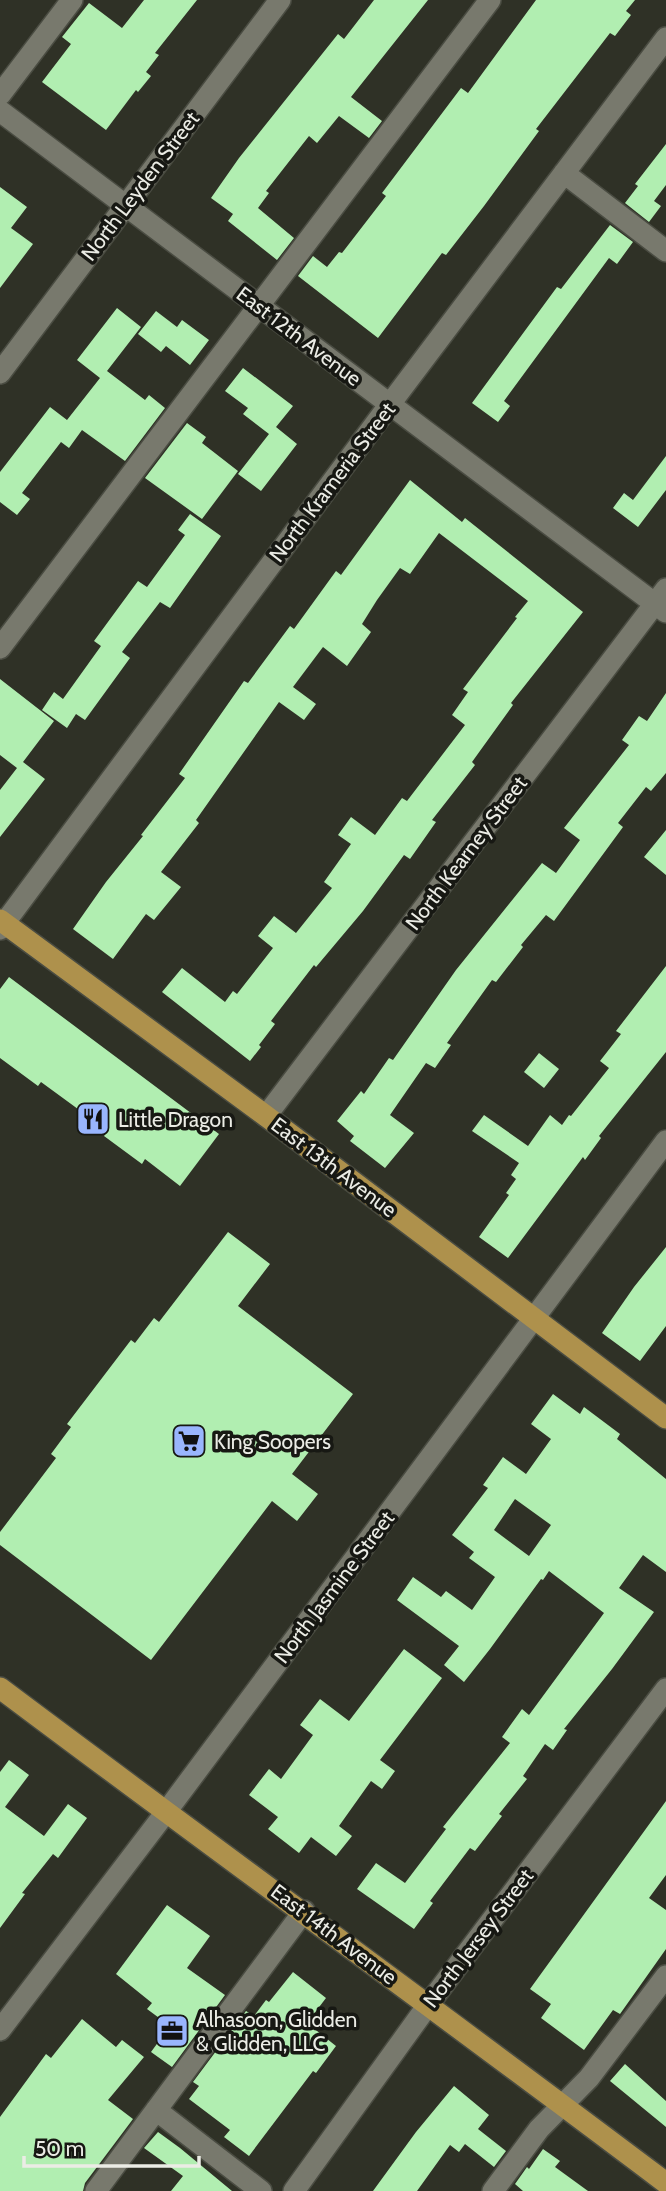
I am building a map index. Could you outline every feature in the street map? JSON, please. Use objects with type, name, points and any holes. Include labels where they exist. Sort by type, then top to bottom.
[{"type":"main road","name":"East 13th Avenue","points":[[1,924],[266,1116],[666,1418]]},
{"type":"main road","name":"East 14th Avenue","points":[[0,1688],[304,1911],[666,2183]]},
{"type":"street","points":[[0,95],[72,0]]},
{"type":"street","name":"North Leyden Street","points":[[0,373],[280,0]]},
{"type":"street","points":[[0,648],[490,0]]},
{"type":"street","name":"North Krameria Street","points":[[1,924],[666,38]]},
{"type":"street","name":"East 12th Avenue","points":[[0,111],[390,404],[662,602]]},
{"type":"street","points":[[564,173],[666,251]]},
{"type":"street","name":"North Kearney Street","points":[[266,1116],[662,602]]},
{"type":"street","name":"North Jasmine Street","points":[[0,2030],[166,1812],[666,1141]]},
{"type":"street","name":"North Jersey Street","points":[[294,2191],[428,2005],[666,1689]]},
{"type":"street","points":[[96,2191],[304,1911]]},
{"type":"street","points":[[493,2191],[539,2129],[589,2078],[666,1976]]},
{"type":"street","points":[[156,2110],[261,2191]]},
{"type":"building","points":[[144,0],[197,0],[155,53],[159,55],[146,72],[151,76],[138,92],[136,90],[106,130],[42,82],[71,44],[62,37],[89,3],[122,28]]},
{"type":"building","points":[[374,0],[428,0],[351,97],[382,121],[369,138],[339,116],[317,143],[309,136],[266,191],[269,193],[258,208],[294,238],[277,260],[228,221],[233,214],[211,198],[239,158],[338,34],[344,39]]},
{"type":"building","points":[[536,0],[635,0],[626,11],[631,15],[615,36],[610,33],[536,129],[539,131],[484,206],[446,255],[442,253],[378,338],[298,276],[313,256],[327,267],[339,252],[342,253],[386,196],[382,193],[461,88],[468,93]]},
{"type":"building","points":[[666,144],[666,185],[654,201],[661,206],[649,222],[625,203],[638,186],[635,184]]},
{"type":"building","points":[[0,187],[27,207],[11,228],[33,244],[0,288]]},
{"type":"building","points":[[610,225],[633,242],[617,264],[609,258],[504,401],[510,406],[498,422],[472,403],[557,287],[561,289]]},
{"type":"building","points":[[117,308],[141,327],[107,371],[145,400],[149,395],[165,408],[125,461],[82,430],[69,448],[61,442],[22,493],[30,499],[17,515],[0,502],[0,472],[50,407],[67,420],[100,378],[77,360]]},
{"type":"building","points":[[156,311],[177,327],[182,320],[209,340],[190,365],[166,346],[161,352],[138,334]]},
{"type":"building","points":[[243,368],[293,406],[276,427],[297,444],[261,491],[238,474],[269,434],[243,414],[248,408],[225,391]]},
{"type":"building","points":[[187,423],[206,437],[202,443],[238,471],[202,519],[145,478]]},
{"type":"building","points":[[666,456],[666,490],[638,527],[613,508],[624,493],[633,500]]},
{"type":"building","points":[[410,480],[462,522],[465,518],[583,612],[511,703],[513,705],[472,762],[475,765],[432,820],[436,822],[410,859],[404,855],[363,911],[316,967],[314,965],[271,1021],[275,1024],[250,1061],[162,992],[182,968],[225,1002],[233,991],[237,994],[273,948],[258,936],[274,916],[296,933],[332,888],[324,882],[351,844],[338,835],[351,817],[375,835],[402,798],[407,801],[465,725],[452,715],[468,692],[463,689],[528,601],[439,533],[410,574],[400,568],[377,600],[362,624],[371,632],[347,666],[323,647],[293,687],[316,704],[304,720],[279,702],[196,820],[199,823],[161,872],[181,887],[154,920],[146,914],[113,959],[73,929],[185,778],[179,774],[244,681],[248,683],[290,626],[294,629],[336,571],[341,575]]},
{"type":"building","points":[[190,514],[221,536],[170,608],[160,602],[122,652],[130,658],[85,720],[76,714],[67,728],[42,710],[54,692],[63,699],[101,646],[94,641],[138,581],[147,587],[185,535],[178,530]]},
{"type":"building","points":[[0,679],[54,721],[23,762],[45,779],[0,837],[0,790],[17,768],[0,755]]},
{"type":"building","points":[[666,693],[666,773],[651,791],[646,787],[618,823],[623,827],[554,921],[546,915],[496,982],[492,980],[447,1043],[451,1045],[435,1068],[426,1063],[390,1115],[414,1133],[385,1168],[350,1141],[354,1136],[337,1121],[361,1091],[364,1094],[389,1058],[393,1060],[456,970],[542,863],[556,873],[580,840],[564,828],[629,745],[622,740],[639,716],[647,721]]},
{"type":"building","points":[[666,830],[666,875],[644,857]]},
{"type":"building","points":[[666,966],[666,1052],[508,1258],[479,1237],[509,1195],[506,1193],[516,1179],[511,1175],[519,1163],[472,1131],[484,1115],[528,1146],[550,1115],[562,1125],[609,1068],[600,1061],[621,1034],[616,1031]]},
{"type":"building","points":[[9,977],[219,1134],[180,1186],[145,1159],[142,1164],[104,1136],[108,1131],[41,1082],[38,1086],[0,1058],[0,989]]},
{"type":"building","points":[[539,1053],[559,1069],[544,1088],[524,1072]]},
{"type":"building","name":"King Soopers","points":[[228,1232],[270,1264],[238,1306],[353,1394],[292,1474],[318,1494],[297,1521],[272,1501],[151,1660],[0,1545],[0,1532],[56,1458],[51,1454],[71,1427],[67,1424],[131,1340],[135,1343],[154,1318],[159,1322]]},
{"type":"building","points":[[666,1247],[666,1326],[640,1361],[602,1333]]},
{"type":"building","points":[[553,1394],[580,1414],[584,1407],[620,1434],[617,1439],[666,1479],[666,1572],[643,1555],[619,1588],[654,1612],[564,1729],[567,1730],[553,1750],[545,1744],[523,1776],[527,1779],[499,1814],[502,1816],[475,1851],[470,1848],[430,1901],[433,1903],[414,1929],[357,1889],[376,1863],[405,1883],[446,1829],[443,1827],[510,1743],[502,1737],[522,1709],[529,1715],[604,1613],[549,1571],[464,1682],[444,1665],[459,1646],[397,1600],[413,1577],[441,1597],[446,1591],[472,1610],[495,1577],[469,1558],[474,1552],[452,1535],[488,1488],[483,1485],[503,1457],[526,1474],[551,1439],[531,1424]],"holes":[[[515,1499],[551,1525],[529,1556],[494,1530]]]},
{"type":"building","points":[[404,1649],[442,1678],[380,1760],[395,1771],[382,1789],[371,1781],[339,1826],[352,1836],[336,1856],[311,1837],[299,1853],[268,1829],[278,1817],[249,1795],[269,1769],[281,1779],[313,1735],[300,1725],[320,1699],[349,1721]]},
{"type":"building","points":[[9,1760],[29,1775],[5,1807],[44,1836],[68,1804],[87,1818],[58,1858],[53,1854],[22,1893],[25,1894],[0,1928],[0,1772]]},
{"type":"building","points":[[666,1801],[666,1875],[649,1898],[666,1910],[666,1949],[620,2014],[613,2010],[584,2050],[541,2018],[551,2004],[530,1989]]},
{"type":"building","points":[[167,1905],[210,1936],[187,1968],[225,1995],[172,2067],[151,2052],[170,2026],[147,2009],[152,2003],[116,1974]]},
{"type":"building","points":[[293,1972],[326,1998],[307,2023],[336,2046],[316,2073],[313,2071],[249,2156],[224,2137],[230,2130],[189,2099],[199,2086],[193,2082],[246,2011],[254,2016]]},
{"type":"building","points":[[82,2019],[116,2047],[122,2040],[144,2057],[108,2100],[133,2119],[85,2183],[83,2191],[0,2191],[0,2117],[46,2054],[51,2058]]},
{"type":"building","points":[[625,2064],[666,2101],[666,2127],[610,2081]]},
{"type":"building","points":[[454,2086],[489,2115],[478,2129],[506,2151],[494,2167],[465,2144],[459,2152],[450,2145],[417,2191],[373,2191],[416,2132]]},
{"type":"building","points":[[158,2132],[232,2191],[171,2191],[183,2176],[144,2148]]},
{"type":"building","points":[[543,2149],[560,2161],[555,2167],[588,2191],[523,2191],[515,2184]]},
{"type":"place","name":"Little Dragon","points":[[93,1119]]},
{"type":"place","name":"King Soopers","points":[[189,1441]]},
{"type":"place","name":"Alhasoon, Glidden & Glidden, LLC","points":[[172,2031]]}]
